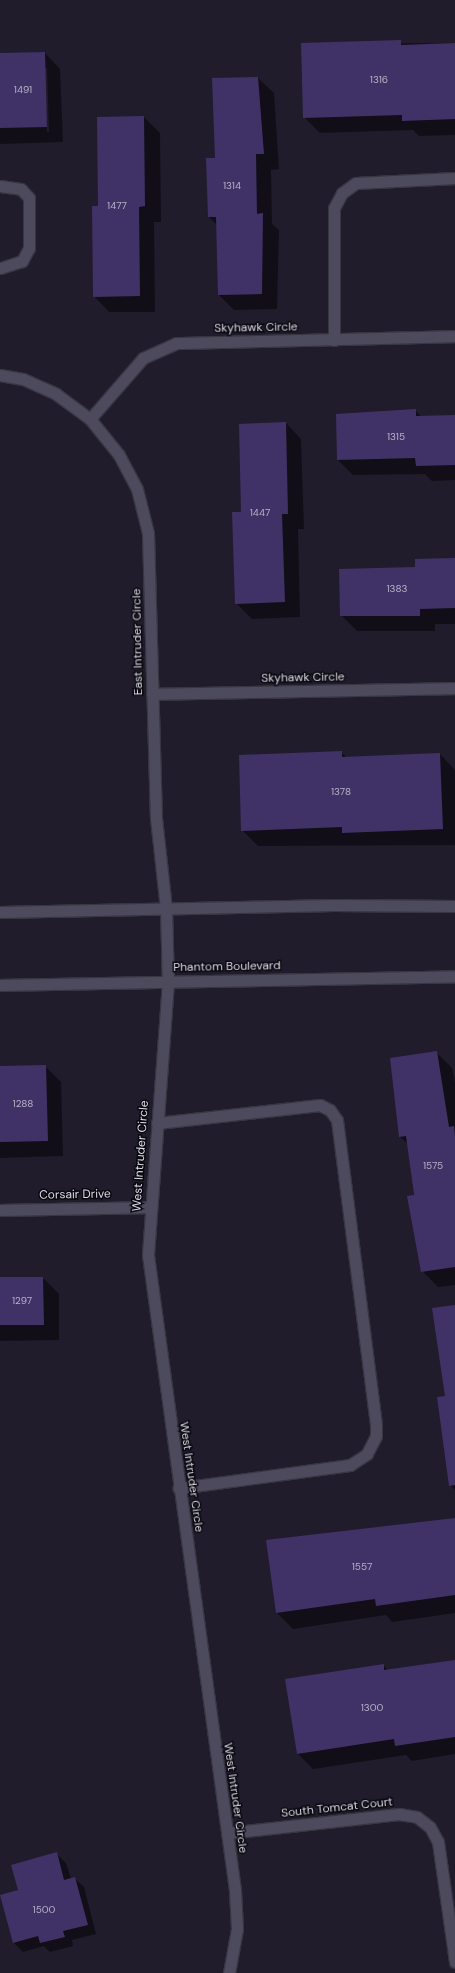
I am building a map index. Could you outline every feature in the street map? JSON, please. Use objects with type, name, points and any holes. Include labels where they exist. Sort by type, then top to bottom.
[{"type":"street","points":[[334,340],[334,208],[342,193],[356,183],[455,178]]},
{"type":"street","points":[[0,186],[21,189],[29,198],[29,248],[22,260],[0,268]]},
{"type":"street","name":"Skyhawk Circle","points":[[90,420],[143,358],[158,349],[176,343],[455,336]]},
{"type":"street","name":"East Intruder Circle","points":[[0,375],[24,379],[56,394],[90,420],[126,469],[137,489],[148,532],[156,818],[166,908],[168,982]]},
{"type":"street","name":"Skyhawk Circle","points":[[152,694],[455,688]]},
{"type":"street","points":[[0,912],[166,908],[455,906]]},
{"type":"street","name":"Phantom Boulevard","points":[[0,986],[455,976]]},
{"type":"street","name":"West Intruder Circle","points":[[168,982],[156,1124],[148,1255],[227,1833],[237,1929],[229,1973]]},
{"type":"street","points":[[156,1124],[320,1105],[330,1110],[337,1120],[376,1426],[376,1436],[367,1454],[350,1465],[179,1488]]},
{"type":"street","name":"Corsair Drive","points":[[0,1210],[150,1206]]},
{"type":"street","name":"South Tomcat Court","points":[[227,1833],[399,1814],[416,1817],[430,1827],[438,1842],[455,1962]]},
{"type":"building","points":[[401,40],[401,45],[455,43],[455,119],[402,121],[402,115],[303,118],[301,43]]},
{"type":"building","points":[[45,52],[47,127],[0,128],[0,53]]},
{"type":"building","points":[[258,77],[264,154],[256,154],[257,214],[263,213],[262,294],[218,295],[216,217],[208,217],[206,158],[215,158],[212,78]]},
{"type":"building","points":[[144,116],[145,206],[139,207],[140,296],[93,297],[92,206],[98,206],[97,117]]},
{"type":"building","points":[[416,409],[416,416],[455,415],[455,465],[416,466],[415,458],[337,460],[336,414]]},
{"type":"building","points":[[286,422],[288,514],[282,514],[285,602],[235,604],[232,512],[241,512],[239,424]]},
{"type":"building","points":[[455,558],[455,608],[420,609],[420,616],[340,616],[339,569],[415,567],[415,559]]},
{"type":"building","points":[[342,751],[342,757],[440,753],[443,829],[342,833],[342,827],[241,831],[239,755]]},
{"type":"building","points":[[437,1051],[449,1127],[454,1126],[455,1136],[455,1267],[421,1272],[407,1196],[414,1195],[406,1136],[399,1137],[390,1058]]},
{"type":"building","points":[[46,1065],[48,1141],[0,1142],[0,1066]]},
{"type":"building","points":[[0,1277],[43,1277],[44,1325],[0,1325]]},
{"type":"building","points":[[455,1305],[455,1485],[449,1486],[437,1397],[445,1396],[432,1308]]},
{"type":"building","points":[[455,1518],[455,1595],[376,1606],[375,1599],[276,1613],[266,1540]]},
{"type":"building","points":[[455,1660],[455,1737],[395,1746],[394,1739],[297,1754],[285,1679],[384,1664],[384,1670]]},
{"type":"building","points":[[57,1852],[64,1880],[75,1877],[88,1925],[63,1931],[65,1937],[40,1943],[38,1936],[13,1943],[0,1895],[18,1890],[11,1865]]}]
